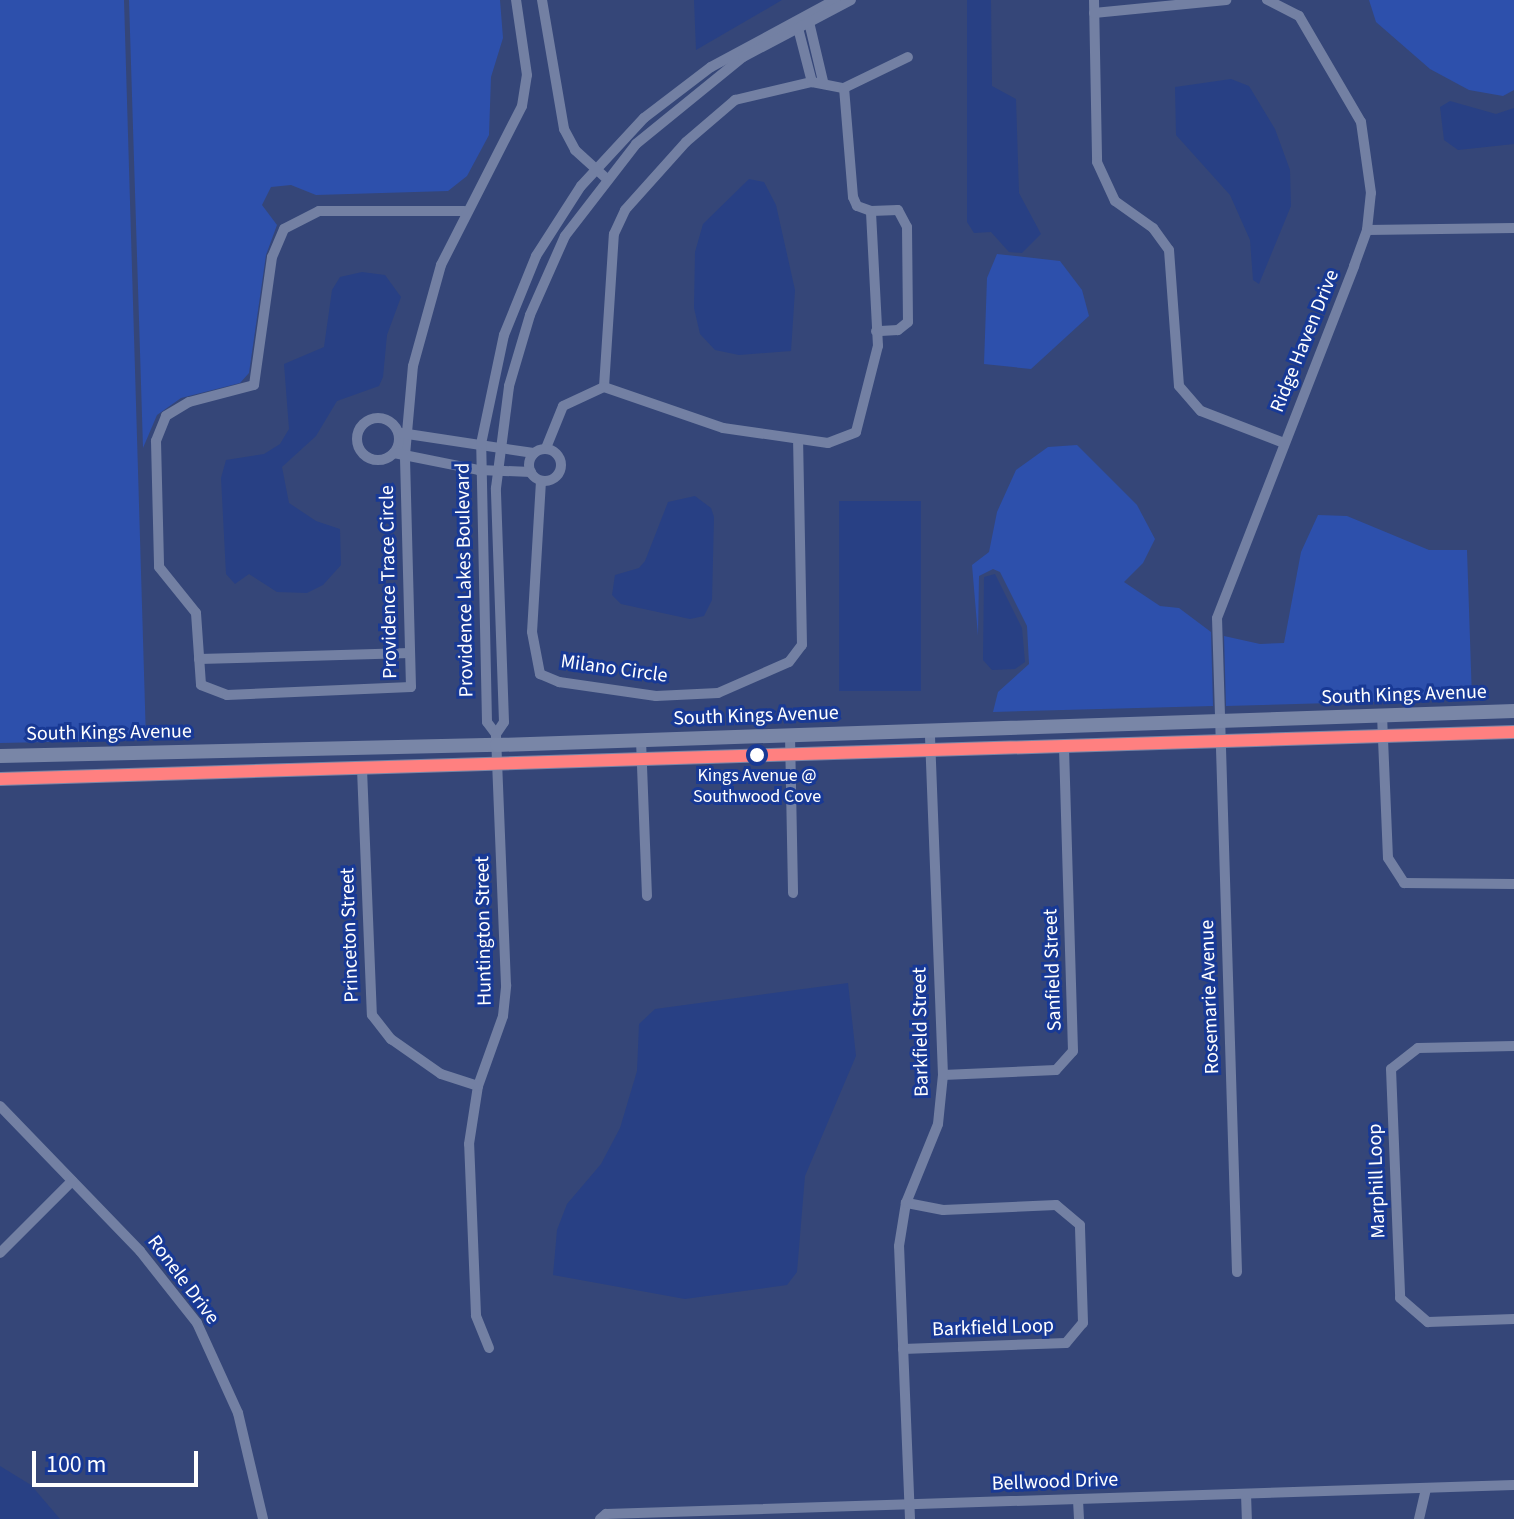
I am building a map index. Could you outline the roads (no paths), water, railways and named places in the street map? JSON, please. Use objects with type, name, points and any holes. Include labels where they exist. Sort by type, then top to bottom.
[{"type":"main road","name":"South Kings Avenue","points":[[0,756],[497,740],[641,740],[1514,711]]},
{"type":"main road","name":"South Kings Avenue","points":[[0,779],[790,758],[1514,732]]},
{"type":"street","name":"Providence Trace Circle","points":[[464,211],[319,211],[284,229],[272,257],[254,385],[189,402],[166,416],[156,441],[159,567],[196,613],[201,685],[227,695],[411,687],[400,454],[402,433],[426,308],[464,211],[522,106],[527,75],[516,0]]},
{"type":"street","points":[[542,0],[564,129],[575,150],[607,179]]},
{"type":"street","name":"Providence Lakes Boulevard","points":[[497,740],[487,722],[479,470],[504,335],[516,301],[555,223],[596,169],[644,118],[690,81],[835,0]]},
{"type":"street","name":"Providence Lakes Boulevard","points":[[497,740],[504,722],[499,450],[509,386],[536,300],[565,236],[607,179],[691,95],[743,57],[851,0]]},
{"type":"street","points":[[1094,0],[1097,162],[1115,201],[1153,228],[1169,250],[1179,386],[1201,411],[1284,443]]},
{"type":"street","points":[[1094,13],[1226,0]]},
{"type":"street","name":"Ridge Haven Drive","points":[[1219,722],[1217,618],[1367,230],[1370,164],[1361,122],[1299,16],[1267,0]]},
{"type":"street","points":[[804,25],[818,82]]},
{"type":"street","points":[[604,387],[612,315],[612,246],[625,210],[703,125],[735,100],[818,82],[844,88],[908,57]]},
{"type":"street","points":[[844,88],[853,197],[857,206],[871,211],[898,210],[907,227],[908,322],[898,330],[876,331]]},
{"type":"street","points":[[541,481],[531,472],[479,470],[400,454],[370,459],[357,437],[367,421],[379,417],[402,433],[481,448],[533,453],[546,448],[563,406],[604,387],[723,428],[798,440],[839,442],[856,432],[878,346],[871,211]]},
{"type":"street","points":[[1367,230],[1514,228]]},
{"type":"street","name":"Milano Circle","points":[[546,448],[560,457],[561,467],[552,480],[541,481],[532,632],[540,674],[559,682],[656,696],[718,693],[789,662],[802,645],[798,440]]},
{"type":"street","points":[[531,472],[533,453]]},
{"type":"street","points":[[199,659],[410,653]]},
{"type":"street","points":[[1382,715],[1388,858],[1404,883],[1514,884]]},
{"type":"street","name":"Rosemarie Avenue","points":[[1219,722],[1237,1272]]},
{"type":"street","name":"Barkfield Street","points":[[910,1519],[899,1246],[906,1203],[938,1124],[943,1075],[930,730]]},
{"type":"street","points":[[790,735],[793,893]]},
{"type":"street","name":"Huntington Street","points":[[489,1348],[476,1315],[469,1144],[478,1086],[495,1046],[506,985],[497,740]]},
{"type":"street","points":[[641,740],[647,896]]},
{"type":"street","name":"Sanfield Street","points":[[943,1075],[1056,1070],[1073,1051],[1064,748]]},
{"type":"street","name":"Princeton Street","points":[[362,769],[372,1015],[391,1039],[441,1074],[478,1086]]},
{"type":"street","name":"Marphill Loop","points":[[1514,1046],[1418,1048],[1391,1069],[1400,1298],[1428,1322],[1514,1319]]},
{"type":"street","name":"Ronele Drive","points":[[0,1106],[140,1251],[197,1323],[238,1413],[263,1519]]},
{"type":"street","points":[[0,1253],[72,1181]]},
{"type":"street","name":"Barkfield Loop","points":[[903,1349],[1066,1343],[1083,1323],[1080,1225],[1056,1205],[943,1210],[906,1203]]},
{"type":"street","name":"Bellwood Drive","points":[[600,1519],[606,1514],[1514,1485]]},
{"type":"street","points":[[1419,1519],[1426,1489]]},
{"type":"street","points":[[1246,1494],[1247,1519]]},
{"type":"street","points":[[1078,1500],[1079,1519]]},
{"type":"place","name":"Kings Avenue @ Southwood Cove","points":[[757,755]]}]
